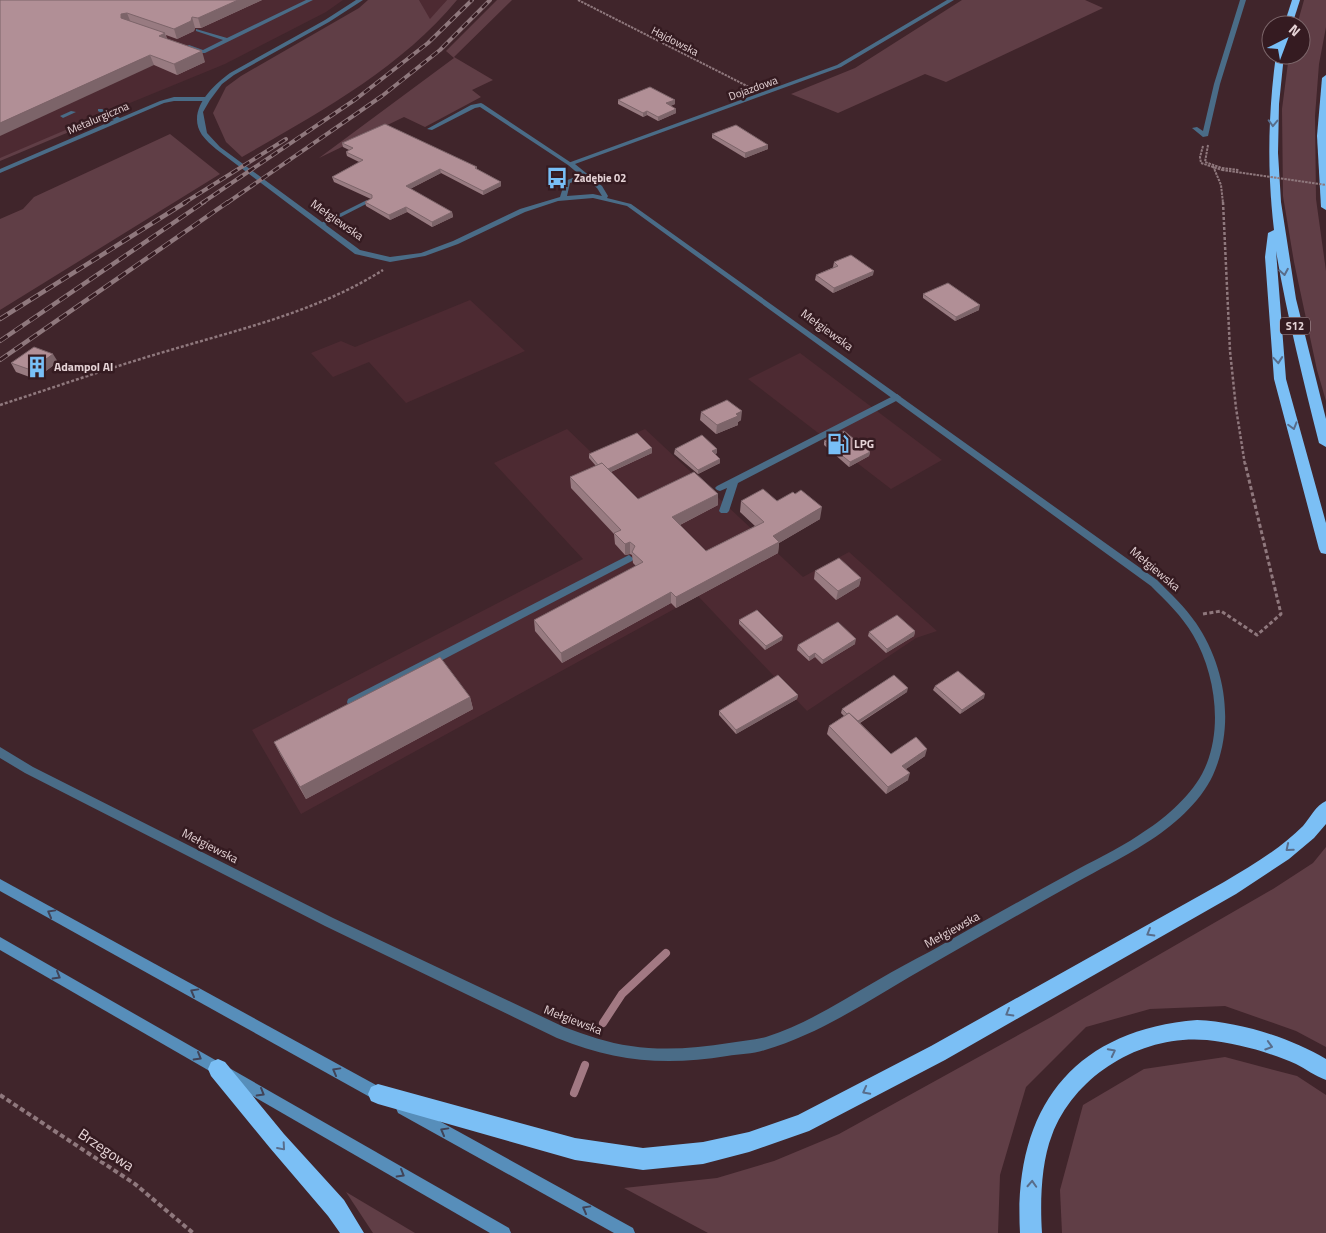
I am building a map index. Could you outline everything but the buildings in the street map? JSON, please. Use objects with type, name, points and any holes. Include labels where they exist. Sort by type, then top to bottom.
[{"type":"highway","points":[[1291,15],[1296,0]]},
{"type":"highway","name":"S12","points":[[1279,65],[1273,121],[1272,156],[1275,207],[1289,298],[1326,443]]},
{"type":"highway","points":[[1326,78],[1322,151],[1326,207]]},
{"type":"highway","points":[[1275,207],[1270,257],[1280,379],[1326,549]]},
{"type":"highway","points":[[378,1094],[575,1149],[643,1158],[703,1153],[749,1142],[802,1124],[913,1066],[1230,888],[1271,863],[1301,838],[1326,809]]},
{"type":"highway","points":[[1031,1233],[1034,1161],[1040,1139],[1051,1114],[1072,1082],[1098,1059],[1140,1039],[1164,1032],[1199,1029],[1236,1036],[1269,1046],[1303,1057],[1326,1070]]},
{"type":"highway","points":[[218,1069],[277,1142],[336,1208],[353,1233]]},
{"type":"main road","points":[[0,885],[628,1233]]},
{"type":"main road","points":[[0,943],[504,1233]]},
{"type":"street","points":[[182,45],[203,52],[310,0]]},
{"type":"street","name":"Mełgiewska","points":[[0,752],[38,774],[329,922],[562,1033],[597,1045],[632,1053],[663,1054],[705,1053],[764,1044],[804,1029],[834,1014],[883,984],[1123,852],[1168,820],[1198,790],[1210,768],[1217,748],[1220,721],[1218,690],[1211,663],[1202,641],[1186,617],[1154,583],[629,206],[604,196],[592,195],[563,198],[523,212],[424,255],[391,260],[358,252],[211,142],[200,123],[200,112],[207,99],[220,84],[240,68],[327,22],[360,0]]},
{"type":"street","name":"Dojazdowa","points":[[570,164],[839,66],[951,0]]},
{"type":"street","points":[[1195,128],[1205,136],[1218,84],[1244,0]]},
{"type":"street","points":[[198,30],[228,40]]},
{"type":"street","name":"Metalurgiczna","points":[[0,171],[168,100],[207,99]]},
{"type":"street","points":[[430,129],[473,106],[482,105],[570,164],[600,187],[604,196]]},
{"type":"street","points":[[100,110],[119,120]]},
{"type":"street","points":[[63,116],[73,112]]},
{"type":"street","points":[[563,198],[567,182],[584,176]]},
{"type":"street","points":[[321,225],[369,201]]},
{"type":"street","points":[[720,488],[897,397]]},
{"type":"street","points":[[724,511],[734,480]]},
{"type":"street","points":[[342,708],[629,559]]},
{"type":"path","name":"Hajdowska","points":[[578,0],[765,94]]},
{"type":"path","points":[[1205,136],[1200,157],[1201,163],[1222,169],[1326,184]]},
{"type":"path","points":[[1186,617],[1221,611],[1258,635],[1281,614],[1248,480],[1240,438],[1230,359],[1221,185],[1214,167]]},
{"type":"path","points":[[0,405],[120,365],[286,316],[361,284],[380,272],[391,260]]},
{"type":"path","name":"Brzegowa","points":[[0,1094],[135,1184],[193,1233]]},
{"type":"shaded area","points":[[0,0],[343,0],[326,12],[225,64],[86,121],[88,123],[0,159]]},
{"type":"shaded area","points":[[368,0],[419,0],[430,19],[447,0],[457,0],[435,25],[410,47],[357,88],[300,124],[242,157],[226,142],[213,113],[226,87],[241,76],[359,8]]},
{"type":"shaded area","points":[[419,0],[447,0],[430,20]]},
{"type":"shaded area","points":[[497,0],[512,0],[454,57],[493,80],[472,90],[481,97],[425,127],[404,117],[319,158],[454,58],[446,51]]},
{"type":"shaded area","points":[[962,0],[1085,0],[1103,8],[946,82],[925,74],[838,113],[791,94],[855,68]]},
{"type":"shaded area","points":[[1304,0],[1326,0],[1326,27],[1319,64],[1315,116],[1316,199],[1326,271],[1326,401],[1317,370],[1294,262],[1283,196],[1282,109],[1288,65],[1311,65],[1311,15],[1300,15]]},
{"type":"shaded area","points":[[96,117],[100,119],[0,161],[0,158]]},
{"type":"shaded area","points":[[170,134],[220,174],[0,310],[0,219],[23,209],[34,197]]},
{"type":"shaded area","points":[[470,300],[525,351],[406,403],[369,362],[333,377],[311,353],[341,341],[355,347]]},
{"type":"shaded area","points":[[800,353],[942,460],[891,489],[748,379]]},
{"type":"shaded area","points":[[567,429],[592,453],[645,429],[803,577],[849,552],[937,631],[916,638],[807,711],[698,596],[301,814],[252,730],[583,559],[494,463]]},
{"type":"shaded area","points":[[1326,847],[1326,1047],[1296,1031],[1225,1006],[1150,1009],[1086,1027],[1026,1087],[1000,1175],[998,1233],[708,1233],[624,1188],[717,1178],[774,1161],[839,1134],[1051,1017],[1273,889],[1313,863]]},
{"type":"shaded area","points":[[1225,1057],[1297,1076],[1326,1095],[1326,1233],[1062,1233],[1060,1190],[1083,1105],[1144,1069]]},
{"type":"shaded area","points":[[346,1192],[415,1233],[373,1233]]},
{"type":"waterway","points":[[603,1023],[622,994],[666,953]]},
{"type":"waterway","points":[[574,1093],[585,1065]]},
{"type":"railway","points":[[202,203],[356,99],[428,43],[472,0]]},
{"type":"railway","points":[[227,203],[382,96],[440,50],[490,0]]},
{"type":"railway","points":[[184,203],[286,139]]},
{"type":"railway","points":[[0,319],[186,202]]},
{"type":"railway","points":[[0,341],[204,202]]},
{"type":"railway","points":[[0,360],[228,202]]},
{"type":"place","name":"Zadębie 02","points":[[557,178]]},
{"type":"place","name":"Adampol Al","points":[[37,367]]},
{"type":"place","name":"LPG","points":[[838,444]]}]
